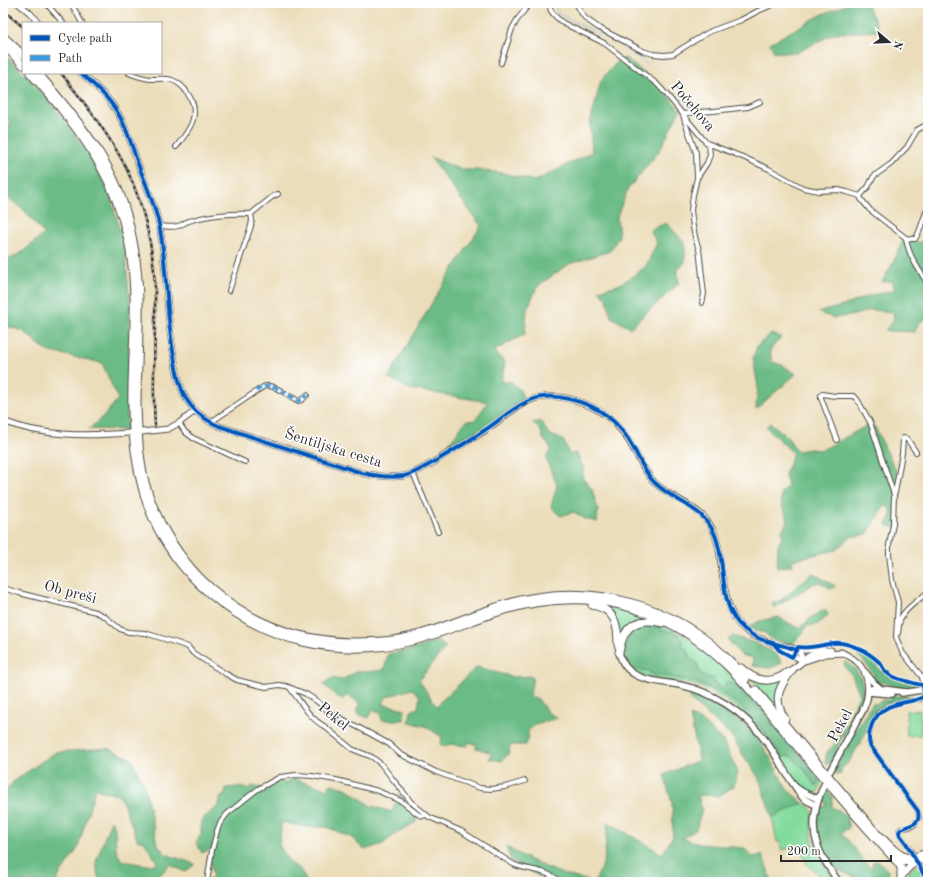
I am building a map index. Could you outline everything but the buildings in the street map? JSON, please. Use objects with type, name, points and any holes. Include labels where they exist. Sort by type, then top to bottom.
[{"type":"highway","points":[[3,36],[22,54]]},
{"type":"highway","points":[[3,44],[22,64]]},
{"type":"highway","points":[[31,74],[85,141],[98,161],[120,211],[128,241],[134,296],[132,421],[134,451],[137,467],[144,496],[166,544],[179,562],[206,591],[221,604],[249,622],[283,637],[314,645],[350,649],[394,645],[492,608],[534,597],[586,594],[605,596],[640,605],[678,621],[714,646],[732,662],[899,858],[905,862],[918,864]]},
{"type":"highway","points":[[39,74],[80,126],[102,157],[125,209],[133,241],[137,267],[139,295],[137,387],[138,419],[140,458],[145,482],[154,508],[170,539],[187,564],[210,588],[235,607],[251,616],[285,631],[308,638],[329,641],[372,642],[412,639],[445,631],[513,607],[564,600],[603,602],[620,605],[652,615],[690,635],[713,652],[729,667],[844,803],[899,864],[901,868],[900,880]]},
{"type":"highway","points":[[564,600],[599,606],[608,611],[617,627],[619,652]]},
{"type":"highway","points":[[619,652],[627,630],[641,621],[654,621],[690,635]]},
{"type":"highway","points":[[732,662],[750,675],[765,681],[777,679],[792,670]]},
{"type":"highway","points":[[792,670],[779,690],[778,700],[780,710],[792,731]]},
{"type":"highway","points":[[880,836],[903,857],[913,858],[928,853]]},
{"type":"main road","points":[[619,652],[624,666],[634,675],[648,680],[672,683],[696,689],[711,695],[731,707],[749,722],[759,733],[802,798],[816,805]]},
{"type":"main road","points":[[792,670],[803,661]]},
{"type":"main road","points":[[865,672],[874,683],[884,689]]},
{"type":"main road","points":[[868,691],[874,688],[906,692]]},
{"type":"main road","points":[[868,691],[894,694],[925,688]]},
{"type":"main road","name":"Pekel","points":[[830,771],[863,710],[868,691]]},
{"type":"main road","points":[[794,785],[803,792],[818,799]]},
{"type":"main road","points":[[824,785],[816,805],[814,830],[819,851],[824,861],[839,882]]},
{"type":"main road","points":[[900,880],[908,868],[928,858]]},
{"type":"street","points":[[18,3],[38,22]]},
{"type":"street","points":[[46,3],[62,22]]},
{"type":"street","points":[[71,3],[82,22]]},
{"type":"street","points":[[501,63],[512,29],[530,3]]},
{"type":"street","name":"Počehova","points":[[549,3],[551,11],[556,18],[563,23],[604,43],[657,84],[709,144],[769,169],[803,188],[819,191],[838,190],[860,196]]},
{"type":"street","points":[[576,3],[586,19],[599,28],[643,51],[664,55],[673,54],[711,31],[741,20],[777,3]]},
{"type":"street","name":"Šentiljska cesta","points":[[82,74],[111,103],[124,124],[151,199],[159,226],[164,253],[169,320],[176,367],[185,397],[195,411],[203,418],[219,426],[362,473],[382,477],[402,476],[413,473],[486,430],[528,400],[547,397],[577,401],[605,414],[614,421],[631,443],[648,475],[654,482],[662,489],[696,510],[711,526],[719,547],[725,594],[730,611],[745,631],[758,638],[796,650]]},
{"type":"street","points":[[131,74],[141,78],[171,80],[185,89],[193,103],[194,114],[187,133],[176,147]]},
{"type":"street","points":[[702,303],[704,294],[699,249],[693,227],[691,210],[697,178],[696,153],[683,114],[748,107],[760,102]]},
{"type":"street","points":[[928,124],[917,130],[907,147],[891,164],[874,176],[860,196],[870,210],[906,238],[911,239],[915,239],[918,235],[924,214],[928,209]]},
{"type":"street","points":[[697,178],[707,163],[710,155],[709,144]]},
{"type":"street","points":[[159,226],[178,226],[190,220],[210,216],[251,214],[278,194]]},
{"type":"street","points":[[229,291],[251,226],[251,214]]},
{"type":"street","points":[[906,238],[909,251],[928,284]]},
{"type":"street","points":[[211,422],[263,387],[273,387],[299,401],[307,396]]},
{"type":"street","points":[[837,440],[821,398],[822,394],[853,396],[857,399],[870,422],[894,495]]},
{"type":"street","points":[[142,432],[168,429],[195,411]]},
{"type":"street","points":[[3,421],[24,428],[73,435],[91,436],[129,433]]},
{"type":"street","points":[[179,423],[185,432],[193,438],[245,462]]},
{"type":"street","points":[[913,854],[900,835],[899,831],[916,824],[919,818],[918,811],[870,745],[869,731],[873,722],[881,711],[899,704],[921,699],[924,696],[925,688],[922,677],[902,652],[896,637],[898,602],[892,580],[889,554],[893,524],[894,495],[902,453],[903,438],[907,439],[916,452]]},
{"type":"street","points":[[413,473],[438,532]]},
{"type":"street","name":"Ob preši","points":[[3,588],[96,612],[104,616],[120,630],[145,633],[188,647],[193,653],[237,680],[266,687],[279,685],[290,688]]},
{"type":"street","points":[[896,637],[899,630],[900,620],[903,615],[928,592]]},
{"type":"street","name":"Šentiljska cesta","points":[[775,644],[803,661]]},
{"type":"street","points":[[796,650],[808,650],[824,647],[831,650]]},
{"type":"street","points":[[796,650],[801,654],[803,661]]},
{"type":"street","points":[[803,661],[808,656],[825,650],[843,653],[854,659],[865,672],[868,691]]},
{"type":"street","points":[[803,661],[826,654],[843,653]]},
{"type":"street","points":[[922,677],[928,673]]},
{"type":"street","name":"Pekel","points":[[290,688],[306,694],[329,712],[389,744],[400,754],[436,772],[480,788],[491,789],[505,787],[525,781]]},
{"type":"street","name":"Pekel","points":[[290,688],[311,716],[319,724],[324,726],[352,749],[372,757],[381,764],[411,802],[426,815],[461,831],[519,867],[544,872],[563,882]]},
{"type":"street","points":[[207,882],[212,850],[220,823],[227,814],[258,789],[280,777],[296,775],[336,780],[378,791],[401,801],[418,815],[426,815]]},
{"type":"street","points":[[918,864],[928,882]]},
{"type":"green space","points":[[851,3],[866,3],[880,31],[835,33],[796,53],[774,52],[770,43],[821,15]]},
{"type":"green space","points":[[3,53],[22,71],[22,74],[25,74],[51,103],[88,152],[109,192],[124,244],[130,304],[127,430],[89,429],[104,416],[118,399],[102,363],[47,351],[23,331],[3,325],[3,262],[21,253],[44,234],[24,210],[8,198],[3,188],[3,131],[11,123],[3,114]]},
{"type":"green space","points":[[625,58],[657,83],[680,110],[660,150],[628,189],[617,216],[619,236],[610,251],[569,264],[538,286],[527,309],[525,334],[494,351],[505,363],[501,382],[512,382],[520,390],[524,400],[456,445],[448,444],[466,421],[475,420],[488,402],[410,389],[388,378],[439,291],[481,226],[430,157],[462,170],[502,173],[535,181],[592,152],[590,124],[601,80],[618,61]]},
{"type":"green space","points":[[666,223],[685,243],[685,262],[677,271],[679,283],[630,328],[611,317],[607,299],[599,290],[618,285],[632,277],[646,266],[657,243],[650,230]]},
{"type":"green space","points":[[928,234],[928,318],[919,323],[915,332],[885,331],[894,319],[893,312],[872,310],[835,318],[819,312],[843,306],[868,296],[895,290],[892,281],[882,282],[894,261],[902,242],[921,242]]},
{"type":"green space","points":[[771,334],[781,337],[770,350],[772,362],[782,365],[796,374],[756,409],[758,387],[753,358],[757,346]]},
{"type":"green space","points":[[540,421],[549,434],[563,440],[570,455],[576,452],[583,467],[583,479],[592,489],[598,510],[597,522],[585,519],[574,512],[560,516],[551,507],[557,485],[546,459],[551,448],[543,439],[541,431],[533,423]]},
{"type":"green space","points":[[770,423],[786,435],[797,451],[811,449],[820,450],[866,426],[875,427],[897,473],[897,528],[887,525],[892,512],[886,504],[867,534],[850,537],[836,550],[792,560],[792,565],[777,568],[778,545],[782,538],[782,531],[788,520],[781,503],[781,492],[788,485],[785,475],[793,453],[766,427]]},
{"type":"green space","points":[[813,573],[835,586],[831,589],[820,582],[813,584],[774,608],[772,602],[780,601]]},
{"type":"green space","points":[[601,604],[628,610],[653,618],[648,619],[620,635]]},
{"type":"green space","points":[[825,609],[828,615],[818,624],[807,626],[802,634],[792,644],[773,640],[765,633],[755,631],[748,627],[760,621],[778,617],[800,628],[812,617]]},
{"type":"green space","points":[[641,623],[660,624],[685,636],[726,669],[762,708],[817,774],[822,782],[815,795],[807,792],[797,785],[753,722],[729,703],[712,692],[700,687],[650,678],[632,669],[625,662],[622,652],[623,645],[626,634]],"holes":[[[655,625],[661,630],[679,635],[683,644],[682,647],[689,653],[689,657],[698,665],[698,670],[703,676],[710,678],[714,683],[722,688],[726,682],[733,684],[741,690],[752,704],[757,706],[765,713],[773,726],[781,733],[819,780],[816,787],[808,774],[795,759],[772,745],[757,722],[734,702],[716,691],[696,683],[682,679],[650,674],[650,671],[628,637],[639,627]]]},
{"type":"green space","points":[[648,625],[655,625],[660,627],[661,630],[679,635],[683,644],[682,647],[688,650],[690,658],[696,662],[698,665],[698,670],[701,674],[705,677],[714,678],[714,684],[722,688],[726,681],[733,684],[741,690],[752,704],[757,706],[765,713],[773,726],[781,733],[819,780],[817,787],[805,770],[791,756],[782,757],[767,735],[750,715],[725,696],[706,686],[696,683],[682,679],[650,674],[650,671],[635,669],[628,661],[626,656],[626,644],[628,639],[636,630]]},
{"type":"green space","points":[[733,636],[755,643],[776,654],[782,663],[771,668],[752,666],[753,658],[741,655],[728,640]]},
{"type":"green space","points":[[436,641],[446,647],[419,680],[436,706],[477,667],[513,677],[533,676],[530,696],[538,699],[548,713],[558,718],[535,724],[528,731],[526,745],[510,745],[509,753],[502,761],[489,759],[492,753],[476,748],[477,745],[469,742],[467,746],[449,744],[446,747],[440,744],[442,737],[425,726],[409,722],[411,711],[418,708],[420,696],[412,689],[386,697],[383,704],[405,709],[404,720],[382,720],[380,712],[373,710],[369,718],[357,714],[359,703],[348,695],[341,700],[323,684],[332,678],[342,680],[357,671],[367,672],[384,670],[388,654],[414,649]]},
{"type":"green space","points":[[858,651],[866,656],[888,676],[900,681],[916,684],[918,686],[911,688],[891,687],[886,683],[874,681],[874,675],[863,660],[858,656]]},
{"type":"green space","points":[[845,661],[854,668],[860,677],[863,686],[862,703],[855,719],[840,741],[834,757],[827,765],[825,762],[827,752],[834,745],[850,718],[854,705],[860,695],[852,675],[844,667]]},
{"type":"green space","points":[[750,678],[783,678],[779,712]]},
{"type":"green space","points":[[691,692],[721,707],[748,728],[766,750],[787,788],[803,803],[772,817],[759,778],[731,735],[689,699]]},
{"type":"green space","points":[[892,696],[910,696],[910,699],[887,704],[879,709],[871,719],[863,738],[849,762],[841,769],[841,774],[836,774],[834,770],[852,736],[873,703],[877,704],[883,700],[888,701]]},
{"type":"green space","points":[[920,710],[921,735],[907,736],[906,711]]},
{"type":"green space","points":[[690,716],[703,722],[723,741],[738,772],[734,786],[719,796],[698,795],[702,809],[696,830],[682,838],[700,844],[744,848],[752,857],[762,855],[771,878],[770,882],[595,882],[604,861],[608,822],[662,854],[673,836],[672,803],[664,775],[699,760]]},
{"type":"green space","points":[[108,748],[132,759],[145,788],[157,843],[165,854],[195,864],[185,872],[170,864],[158,877],[145,882],[104,882],[98,877],[96,862],[111,820],[115,829],[116,850],[121,860],[144,865],[158,864],[144,841],[138,841],[120,796],[95,789],[78,848],[57,879],[59,882],[3,882],[3,794],[15,780],[56,752]]},
{"type":"green space","points":[[291,778],[327,789],[331,784],[346,788],[371,806],[392,812],[399,793],[416,807],[416,822],[398,832],[383,844],[364,850],[352,838],[327,827],[305,827],[282,822],[279,845],[290,863],[300,869],[307,882],[208,882],[213,876],[210,860],[212,853],[209,850],[202,853],[196,843],[201,834],[201,820],[217,807],[221,797],[225,795],[226,788],[237,787],[250,789],[252,786],[266,789],[277,780],[288,783]]},
{"type":"green space","points":[[827,790],[832,796],[832,807],[846,815],[849,828],[841,833],[871,869],[873,862],[878,860],[888,871],[889,882],[863,881],[834,868],[821,847],[817,826],[820,807],[827,806],[822,797]]},
{"type":"green space","points":[[803,803],[812,811],[811,826],[815,848],[821,860],[836,882],[827,882],[807,865],[800,846],[781,850],[780,842],[777,842],[772,817]]},
{"type":"green space","points":[[506,847],[538,864],[565,875],[594,882],[549,882],[511,861]]},
{"type":"green space","points":[[917,865],[927,882],[903,882],[908,873]]},
{"type":"waterway","points":[[554,3],[558,13],[626,49],[648,65]]},
{"type":"waterway","points":[[858,871],[891,882]]},
{"type":"waterway","points":[[839,873],[845,882]]},
{"type":"railway","points":[[3,10],[22,26]]},
{"type":"railway","points":[[62,74],[93,115],[122,160],[134,186],[147,227],[154,270],[155,289],[155,425]]},
{"type":"marked path","points":[[256,391],[264,386],[271,386],[299,401],[307,395]]},
{"type":"cycle path","points":[[82,74],[104,95],[120,117],[127,132],[152,201],[162,240],[169,323],[177,372],[185,397],[192,407],[200,414],[219,426],[362,473],[393,477],[412,474],[434,462],[479,434],[523,403],[543,397],[555,397],[580,402],[608,416],[622,430],[645,471],[654,482],[662,489],[696,511],[710,525],[719,546],[725,593],[728,604],[732,614],[739,624],[751,634],[761,639],[796,650]]},
{"type":"cycle path","points":[[775,645],[779,650],[792,657],[798,647],[812,647],[834,643],[849,645],[872,656],[891,676],[923,685],[923,697],[899,703],[883,710],[875,718],[869,737],[870,745],[918,811],[919,817],[917,821],[912,825],[901,829],[899,832],[928,882]]}]
